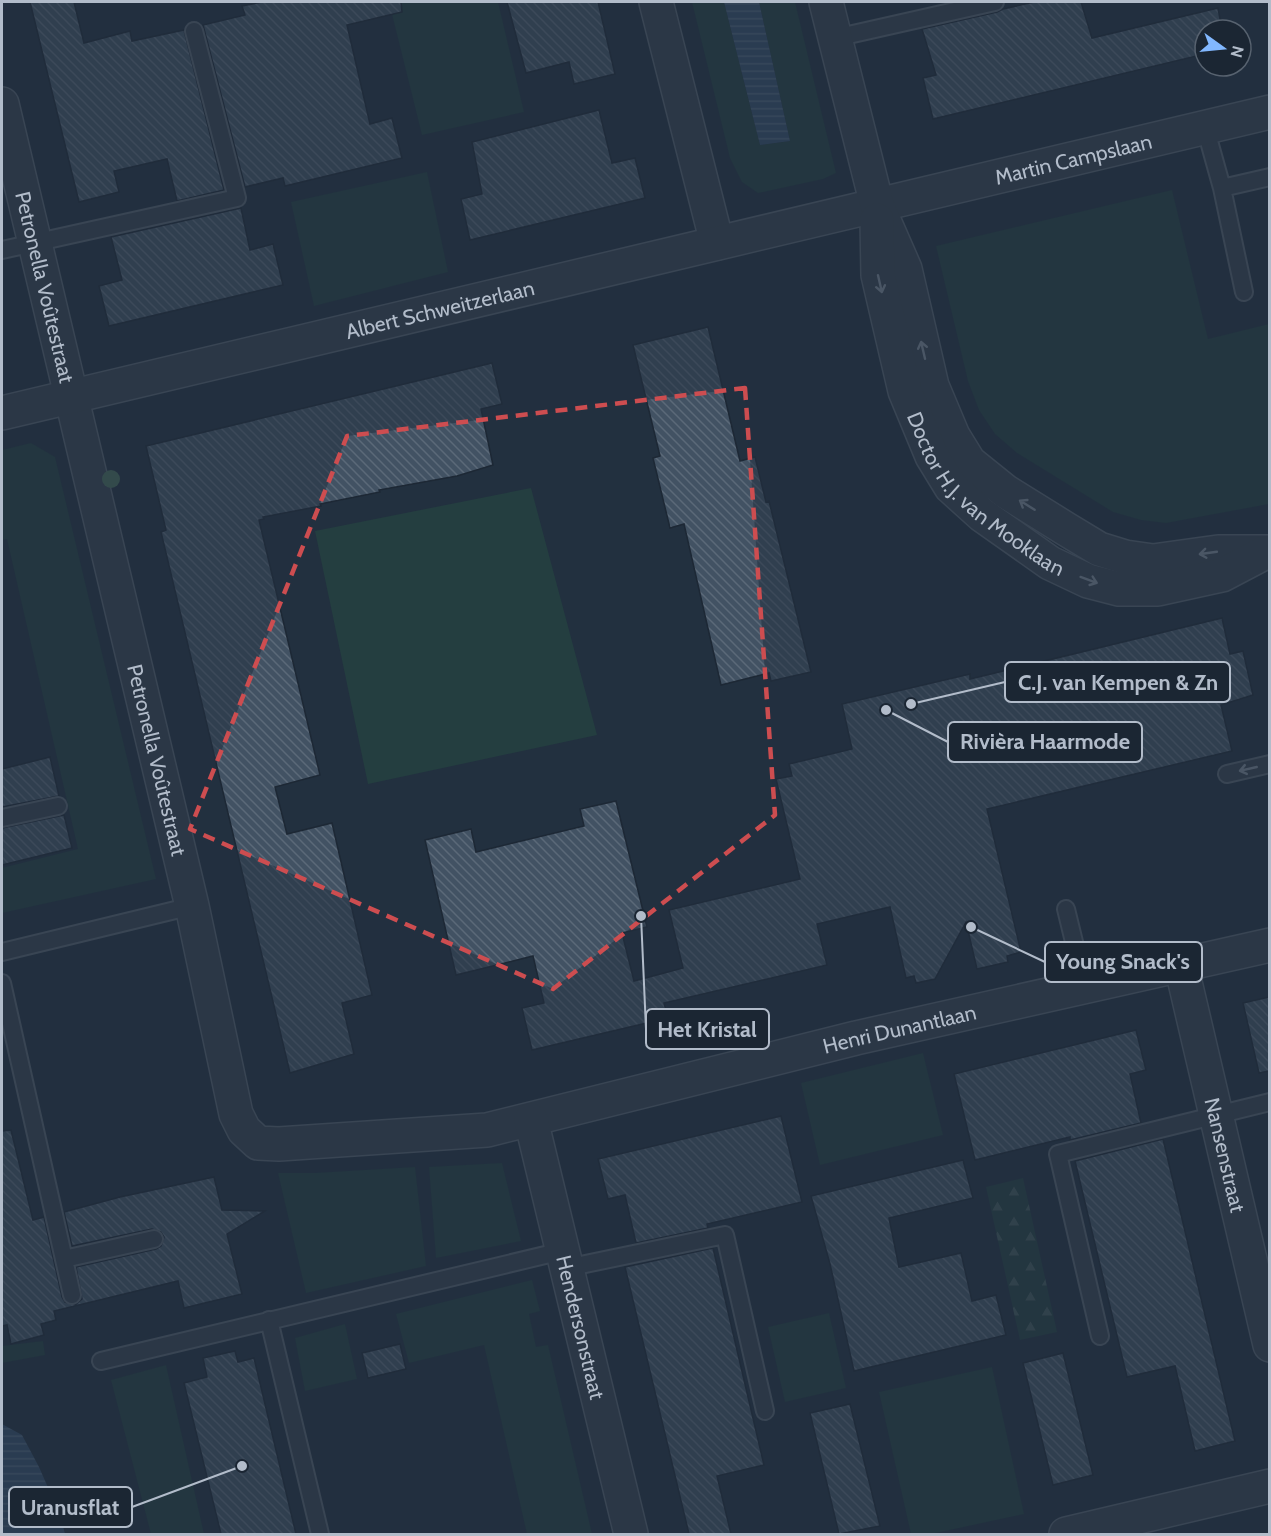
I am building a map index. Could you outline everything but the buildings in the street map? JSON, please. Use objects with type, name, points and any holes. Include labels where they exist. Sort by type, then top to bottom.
[{"type":"street","points":[[656,2],[717,243]]},
{"type":"street","name":"Doctor H.J. van Mooklaan","points":[[826,2],[877,205],[905,269],[932,386],[953,436],[969,462],[1005,491],[1099,549],[1125,557],[1153,561],[1218,552],[1268,557]]},
{"type":"street","name":"Petronella Voûtestraat","points":[[2,104],[192,906],[236,1113],[244,1130],[258,1143],[279,1144],[487,1130],[531,1120]]},
{"type":"street","name":"Martin Campslaan","points":[[877,205],[1269,112]]},
{"type":"street","name":"Albert Schweitzerlaan","points":[[2,413],[877,205]]},
{"type":"street","name":"Henri Dunantlaan","points":[[531,1120],[856,1038],[1269,945]]},
{"type":"street","name":"Nansenstraat","points":[[1181,965],[1269,1345]]},
{"type":"street","name":"Hendersonstraat","points":[[531,1120],[631,1534]]},
{"type":"street","points":[[1066,1534],[1269,1486]]},
{"type":"lane","points":[[835,38],[995,2]]},
{"type":"lane","points":[[2,250],[237,198],[194,31]]},
{"type":"lane","points":[[1205,127],[1222,189],[1244,292]]},
{"type":"lane","points":[[1222,189],[1269,177]]},
{"type":"lane","points":[[1227,774],[1269,764]]},
{"type":"lane","points":[[2,818],[58,806]]},
{"type":"lane","points":[[2,952],[192,906]]},
{"type":"lane","points":[[1066,909],[1085,987]]},
{"type":"lane","points":[[2,983],[72,1295]]},
{"type":"lane","points":[[1100,1336],[1058,1154],[1269,1102]]},
{"type":"lane","points":[[101,1361],[269,1320],[564,1259],[725,1235],[765,1411]]},
{"type":"lane","points":[[64,1259],[154,1239]]},
{"type":"lane","points":[[269,1320],[320,1534]]},
{"type":"highlighted area","points":[[745,388],[775,815],[553,989],[190,829],[347,436]]},
{"type":"green space","points":[[389,2],[498,2],[524,112],[422,135]]},
{"type":"green space","points":[[692,2],[724,2],[760,145],[790,141],[759,2],[795,2],[836,173],[823,179],[758,193],[742,182],[730,158]]},
{"type":"green space","points":[[427,172],[448,272],[314,306],[291,202]]},
{"type":"green space","points":[[1172,190],[1208,339],[1269,324],[1269,504],[1166,523],[1141,520],[1113,512],[1017,453],[995,434],[979,410],[968,381],[936,246]]},
{"type":"green space","points":[[31,443],[55,457],[156,879],[2,913],[2,868],[78,849],[7,539],[2,540],[2,450]]},
{"type":"green space","points":[[531,488],[597,735],[368,784],[315,531]]},
{"type":"green space","points":[[923,1053],[943,1135],[820,1165],[801,1083]]},
{"type":"green space","points":[[502,1163],[521,1241],[436,1258],[429,1167]]},
{"type":"green space","points":[[415,1167],[426,1266],[306,1293],[278,1173]]},
{"type":"green space","points":[[1023,1178],[1057,1332],[1020,1340],[986,1187]]},
{"type":"green space","points":[[532,1280],[540,1311],[529,1314],[536,1347],[548,1345],[592,1534],[527,1534],[484,1345],[409,1363],[396,1314]]},
{"type":"green space","points":[[829,1313],[846,1388],[785,1402],[768,1327]]},
{"type":"green space","points":[[345,1324],[357,1379],[305,1391],[295,1338]]},
{"type":"green space","points":[[43,1341],[45,1355],[2,1363],[2,1346]]},
{"type":"green space","points":[[166,1365],[204,1534],[151,1534],[111,1380]]},
{"type":"green space","points":[[992,1367],[1024,1514],[931,1534],[911,1534],[879,1392]]},
{"type":"water","points":[[724,2],[759,2],[790,141],[760,145]]},
{"type":"water","points":[[2,1424],[22,1435],[60,1515],[65,1534],[2,1534]]},
{"type":"place","name":"C.J. van Kempen & Zn","points":[[911,704]]},
{"type":"place","name":"Rivièra Haarmode","points":[[886,710]]},
{"type":"place","name":"Het Kristal","points":[[641,916]]},
{"type":"place","name":"Young Snack's","points":[[971,927]]},
{"type":"place","name":"Uranusflat","points":[[242,1466]]}]
